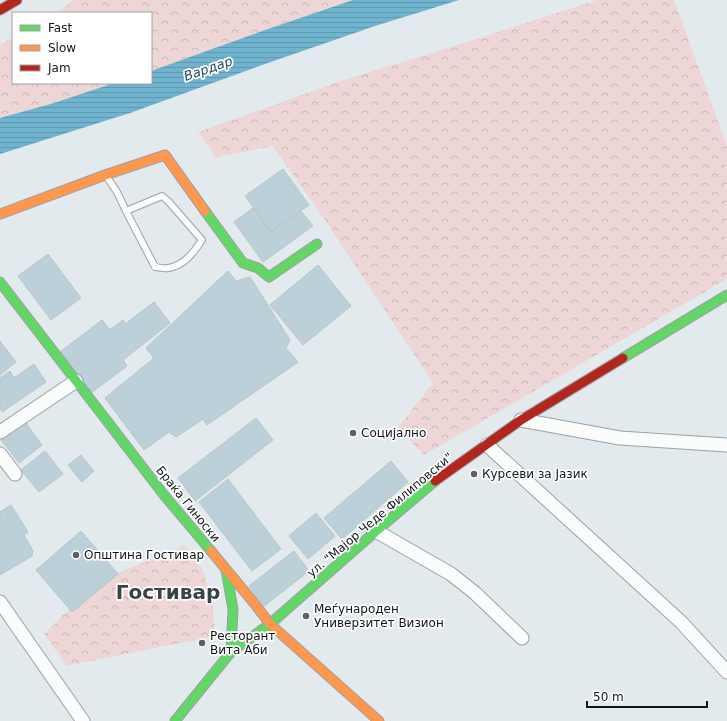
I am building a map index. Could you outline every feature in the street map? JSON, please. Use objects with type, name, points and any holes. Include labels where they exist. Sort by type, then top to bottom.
[{"type":"street","points":[[0,10],[17,0]]},
{"type":"street","points":[[0,214],[164,155],[243,262],[258,268],[269,277],[317,244]]},
{"type":"street","name":"Браќа Гиноски","points":[[0,282],[164,495],[270,624],[379,721]]},
{"type":"street","name":"ул. \"Мајор Чеде Филиповски\"","points":[[175,721],[231,652],[270,624],[434,482],[521,420],[727,295]]},
{"type":"street","points":[[0,432],[76,381]]},
{"type":"street","points":[[521,420],[620,438],[727,445]]},
{"type":"street","points":[[487,445],[681,622],[727,672]]},
{"type":"street","points":[[0,454],[16,474]]},
{"type":"street","points":[[376,531],[451,574],[475,593],[522,638]]},
{"type":"street","points":[[226,569],[233,609],[231,652]]},
{"type":"street","points":[[0,602],[83,721]]},
{"type":"lane","points":[[105,175],[117,192],[126,211],[156,267],[168,268],[181,264],[202,240],[162,196],[126,211]]},
{"type":"green space","points":[[73,0],[353,0],[152,71],[152,12],[58,12]]},
{"type":"green space","points":[[597,0],[674,0],[727,146],[727,279],[424,455],[398,428],[433,383],[329,226],[273,146],[216,157],[198,132],[341,81]]},
{"type":"green space","points":[[12,38],[12,84],[111,84],[54,103],[0,118],[0,44]]},
{"type":"green space","points":[[185,545],[202,569],[212,598],[215,636],[67,666],[44,634],[97,582]]},
{"type":"water","name":"Вардар","points":[[353,0],[459,0],[375,26],[130,113],[0,154],[0,118],[54,103],[111,84],[152,84],[152,71]]},
{"type":"building","points":[[283,169],[309,205],[271,232],[245,196]]},
{"type":"building","points":[[253,208],[271,232],[301,211],[313,226],[263,262],[234,222]]},
{"type":"building","points":[[48,254],[81,298],[51,320],[18,276]]},
{"type":"building","points":[[318,265],[351,306],[303,345],[270,305]]},
{"type":"building","points":[[228,271],[236,281],[250,277],[290,340],[286,348],[298,362],[207,425],[203,419],[176,437],[169,432],[144,450],[105,398],[154,358],[146,348]]},
{"type":"building","points":[[154,302],[170,323],[123,360],[127,366],[91,393],[60,352],[102,320],[110,330],[123,320],[125,324]]},
{"type":"building","points":[[0,341],[16,362],[0,375]]},
{"type":"building","points":[[34,364],[46,382],[2,412],[0,408],[0,378],[10,371],[14,378]]},
{"type":"building","points":[[256,418],[273,440],[195,501],[178,478]]},
{"type":"building","points":[[25,422],[42,445],[19,463],[1,440]]},
{"type":"building","points":[[45,451],[63,474],[39,492],[21,470]]},
{"type":"building","points":[[81,455],[94,471],[82,482],[68,465]]},
{"type":"building","points":[[391,461],[408,482],[342,539],[324,518]]},
{"type":"building","points":[[228,479],[281,549],[252,571],[199,502]]},
{"type":"building","points":[[11,505],[28,532],[24,535],[33,551],[32,556],[0,575],[0,512]]},
{"type":"building","points":[[316,513],[335,536],[308,559],[289,536]]},
{"type":"building","points":[[81,531],[118,574],[72,612],[36,570]]},
{"type":"building","points":[[294,551],[309,571],[264,606],[249,586]]},
{"type":"traffic: fast","points":[[205,211],[243,263],[258,268],[269,277],[317,244]]},
{"type":"traffic: fast","points":[[0,282],[164,495],[211,551]]},
{"type":"traffic: fast","points":[[623,358],[727,295]]},
{"type":"traffic: fast","points":[[175,721],[231,652],[270,624],[435,481]]},
{"type":"traffic: fast","points":[[226,570],[233,609],[231,652]]},
{"type":"traffic: slow","points":[[0,214],[105,175],[165,155],[205,211]]},
{"type":"traffic: slow","points":[[211,551],[270,624],[379,721]]},
{"type":"traffic: jam","points":[[0,10],[17,0]]},
{"type":"traffic: jam","points":[[435,481],[521,420],[623,358]]},
{"type":"place","name":"Социјално","points":[[353,433]]},
{"type":"place","name":"Курсеви за Јазик","points":[[474,474]]},
{"type":"place","name":"Општина Гостивар","points":[[76,555]]},
{"type":"place","name":"Меѓународен Универзитет Визион","points":[[306,616]]},
{"type":"place","name":"Ресторант Вита Аби","points":[[202,643]]},
{"type":"district","name":"Гостивар","points":[[168,592]]}]
